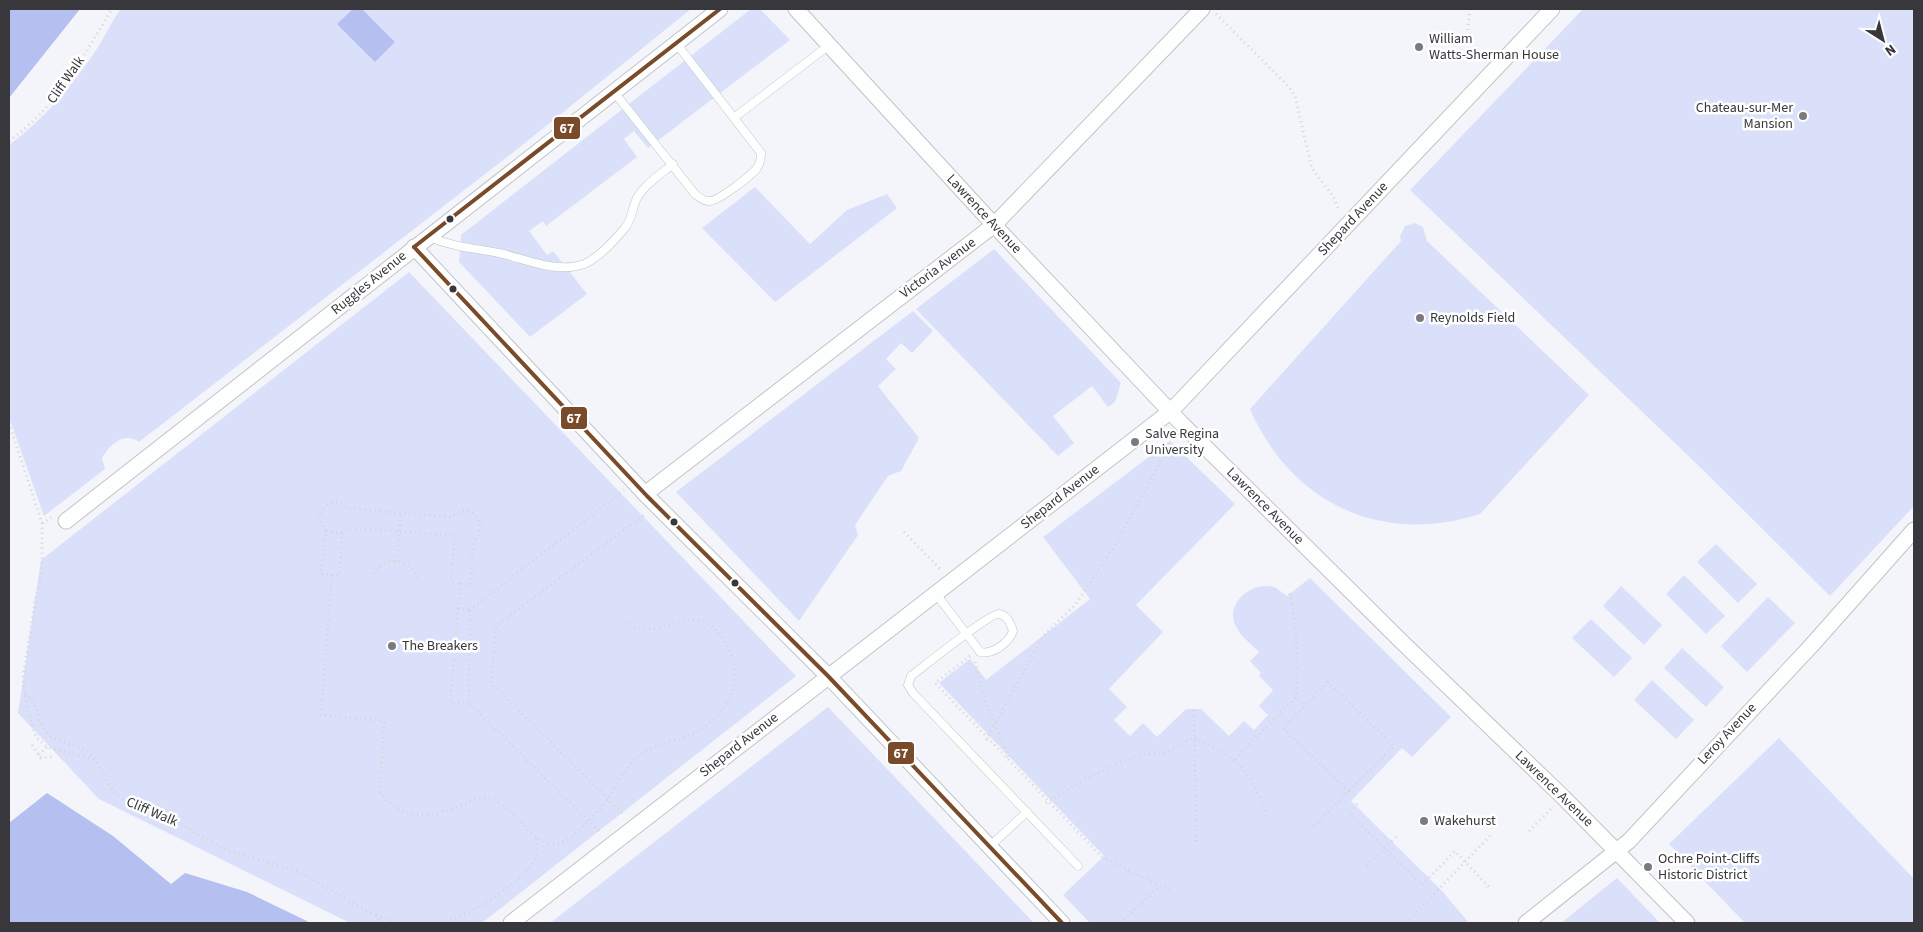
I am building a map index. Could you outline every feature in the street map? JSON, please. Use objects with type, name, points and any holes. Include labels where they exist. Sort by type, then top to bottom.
[{"type":"street","name":"Ruggles Avenue","points":[[66,520],[302,338],[414,247],[720,9]]},
{"type":"street","name":"Lawrence Avenue","points":[[796,9],[994,225],[1181,423],[1410,650],[1618,851],[1687,923]]},
{"type":"street","name":"Victoria Avenue","points":[[645,494],[994,225],[1202,9]]},
{"type":"street","name":"Shepard Avenue","points":[[511,923],[1171,411],[1552,9]]},
{"type":"street","points":[[414,247],[645,494],[828,676],[1062,923]]},
{"type":"street","name":"Leroy Avenue","points":[[1526,923],[1618,851],[1811,646],[1914,530]]},
{"type":"lane","points":[[614,92],[695,194],[703,200],[710,202],[718,198],[756,168],[761,161],[761,153],[676,43]]},
{"type":"lane","points":[[735,117],[828,46]]},
{"type":"lane","points":[[427,237],[452,246],[496,252],[548,266],[572,267],[586,264],[596,258],[626,227],[634,205],[644,188],[673,164]]},
{"type":"lane","points":[[936,594],[967,634],[980,652],[993,652],[1011,638],[1013,632],[1011,624],[1000,614],[992,616],[967,634],[911,676],[908,685],[913,693],[1078,866]]},
{"type":"lane","points":[[989,846],[1027,812]]},
{"type":"path","name":"Cliff Walk","points":[[9,141],[34,121],[62,90],[112,9]]},
{"type":"path","points":[[1210,9],[1290,87],[1295,96],[1312,169],[1333,196],[1339,211]]},
{"type":"path","points":[[1470,9],[1467,37],[1471,41]]},
{"type":"path","points":[[9,423],[42,522],[42,572],[23,677],[24,694],[32,728],[36,737],[47,747],[95,760]]},
{"type":"path","points":[[986,739],[1044,635],[1075,605],[1116,544],[1181,423]]},
{"type":"path","points":[[458,609],[470,610],[634,482]]},
{"type":"path","points":[[326,531],[342,533],[349,528],[450,535],[454,540],[451,582],[470,585],[474,542],[479,534],[480,524],[477,517],[466,510],[449,517],[348,508],[341,502],[332,501],[326,505],[319,518],[326,531],[321,574],[340,575],[342,533]]},
{"type":"path","points":[[622,813],[491,683],[496,626],[657,506]]},
{"type":"path","points":[[397,561],[401,512]]},
{"type":"path","points":[[904,532],[941,569],[948,584]]},
{"type":"path","points":[[373,574],[383,564],[397,561],[411,568],[420,582]]},
{"type":"path","points":[[332,575],[321,716],[384,721],[380,787],[384,796],[395,807],[422,816],[445,812],[482,797],[489,797],[508,808],[533,835],[544,843],[561,843],[588,820],[608,799],[632,762],[644,752],[674,738],[692,733],[713,718],[724,706],[734,689],[736,677],[728,648],[721,635],[711,627],[698,620],[685,620],[645,629],[626,622]]},
{"type":"path","points":[[456,639],[461,584]]},
{"type":"path","points":[[1235,760],[1296,697],[1298,663],[1296,626],[1290,593]]},
{"type":"path","points":[[469,703],[470,610]]},
{"type":"path","points":[[1010,762],[981,687],[973,654],[935,682],[986,739],[1102,857],[1171,891]]},
{"type":"path","points":[[454,660],[450,702],[469,703],[598,831]]},
{"type":"path","points":[[1314,826],[1349,792],[1394,746],[1328,682],[1283,728],[1349,792]]},
{"type":"path","points":[[24,694],[36,705],[42,725],[48,733],[56,739],[90,751],[95,760]]},
{"type":"path","points":[[1296,697],[1305,705]]},
{"type":"path","points":[[1194,710],[1196,841]]},
{"type":"path","points":[[1195,737],[1235,760],[1253,781],[1267,814]]},
{"type":"path","points":[[1047,802],[1078,782],[1116,764],[1138,755],[1164,753],[1195,737]]},
{"type":"path","points":[[32,745],[42,758],[52,757]]},
{"type":"path","points":[[39,755],[47,747]]},
{"type":"path","name":"Cliff Walk","points":[[95,760],[114,792],[129,804],[176,820],[229,851],[298,871],[384,923]]},
{"type":"path","points":[[1528,831],[1563,797]]},
{"type":"path","points":[[1357,804],[1349,813],[1422,885],[1456,851],[1489,887]]},
{"type":"path","points":[[441,923],[485,904],[516,881],[529,866],[536,851],[536,841],[533,835]]},
{"type":"path","points":[[1367,866],[1397,836]]},
{"type":"path","points":[[1406,923],[1490,836]]},
{"type":"path","points":[[1120,923],[1160,886]]},
{"type":"path","points":[[372,914],[399,923]]},
{"type":"shaded area","points":[[121,9],[691,9],[520,147],[139,442],[128,438],[113,444],[102,458],[105,469],[44,516],[9,417],[9,145],[45,114],[76,78],[95,52]]},
{"type":"shaded area","points":[[751,9],[760,9],[790,40],[648,148],[634,131],[624,139],[637,157],[546,226],[543,221],[529,231],[547,255],[553,251],[587,294],[530,337],[459,262],[461,235]]},
{"type":"shaded area","points":[[1583,9],[1914,9],[1914,506],[1830,596],[1701,468],[1410,190]]},
{"type":"shaded area","points":[[755,187],[810,244],[847,210],[887,194],[897,208],[775,302],[702,228]]},
{"type":"shaded area","name":"Reynolds Field","points":[[1415,223],[1423,227],[1427,241],[1589,395],[1480,514],[1443,523],[1408,524],[1375,520],[1343,509],[1315,492],[1289,470],[1268,442],[1250,409],[1401,241],[1400,236],[1405,226]]},
{"type":"shaded area","points":[[994,249],[1121,383],[1115,402],[1108,407],[1092,386],[1053,416],[1074,443],[1058,456],[916,309]]},
{"type":"shaded area","points":[[409,272],[796,676],[482,923],[350,923],[99,799],[18,713],[41,560]]},
{"type":"shaded area","points":[[913,311],[933,331],[912,353],[901,343],[886,359],[896,369],[878,386],[919,438],[901,471],[888,476],[855,525],[858,535],[799,621],[676,492]]},
{"type":"shaded area","points":[[1170,441],[1235,504],[1136,605],[1163,632],[1109,689],[1127,707],[1114,720],[1130,736],[1143,723],[1157,737],[1186,709],[1201,709],[1229,736],[1244,721],[1254,730],[1268,715],[1259,706],[1273,690],[1259,676],[1261,673],[1250,661],[1259,652],[1238,630],[1233,614],[1235,606],[1244,594],[1258,587],[1274,587],[1287,596],[1310,578],[1451,717],[1412,757],[1402,748],[1351,801],[1443,892],[1469,923],[1090,923],[1063,895],[1104,856],[939,683],[970,659],[986,680],[1090,599],[1043,537]]},
{"type":"shaded area","points":[[1716,544],[1757,584],[1738,603],[1697,562]]},
{"type":"shaded area","points":[[1684,575],[1725,616],[1706,634],[1666,594]]},
{"type":"shaded area","points":[[1621,586],[1662,625],[1644,645],[1603,606]]},
{"type":"shaded area","points":[[1768,597],[1795,623],[1747,672],[1721,646]]},
{"type":"shaded area","points":[[1591,619],[1632,658],[1614,677],[1572,638]]},
{"type":"shaded area","points":[[1682,648],[1724,687],[1706,707],[1664,668]]},
{"type":"shaded area","points":[[1652,680],[1694,720],[1676,739],[1634,700]]},
{"type":"shaded area","points":[[828,707],[1034,923],[550,923]]},
{"type":"shaded area","points":[[1779,738],[1914,879],[1914,923],[1745,923],[1669,844]]},
{"type":"shaded area","points":[[1617,878],[1660,923],[1561,923]]},
{"type":"water","points":[[9,9],[80,9],[9,98]]},
{"type":"water","points":[[353,9],[362,9],[395,42],[375,62],[337,24]]},
{"type":"water","points":[[47,793],[113,836],[171,884],[185,873],[247,892],[311,923],[9,923],[9,823]]},
{"type":"transit line","name":"67","points":[[414,247],[720,9]]},
{"type":"transit line","name":"67","points":[[414,247],[647,496],[828,676],[1062,923]]},
{"type":"place","name":"William Watts-Sherman House","points":[[1419,47]]},
{"type":"place","name":"Chateau-sur-Mer Mansion","points":[[1803,116]]},
{"type":"place","name":"Reynolds Field","points":[[1420,318]]},
{"type":"place","name":"Salve Regina University","points":[[1135,442]]},
{"type":"place","name":"The Breakers","points":[[392,646]]},
{"type":"place","name":"Wakehurst","points":[[1424,821]]},
{"type":"place","name":"Ochre Point-Cliffs Historic District","points":[[1648,867]]}]
